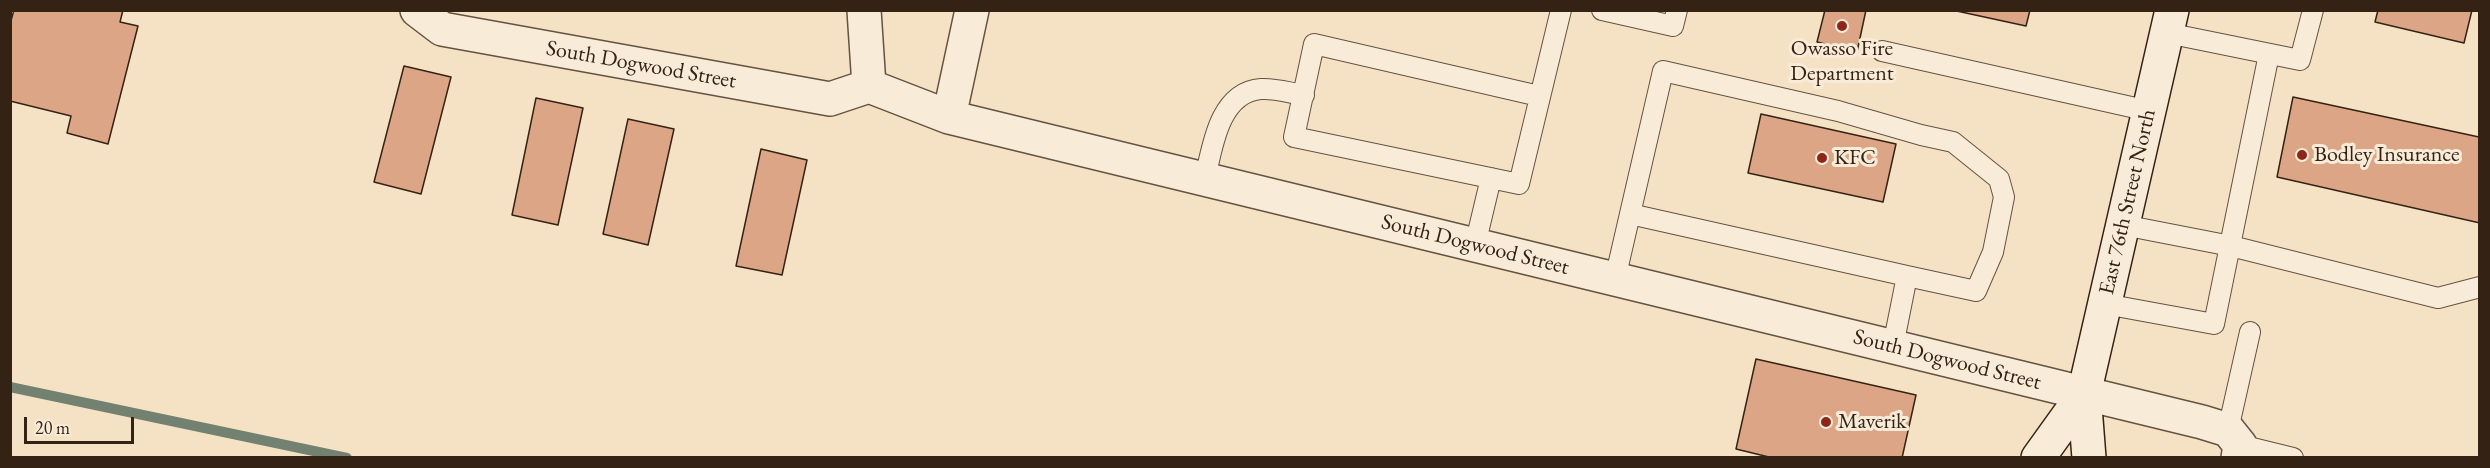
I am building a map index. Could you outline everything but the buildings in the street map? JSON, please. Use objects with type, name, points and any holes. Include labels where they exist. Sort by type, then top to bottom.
[{"type":"street","name":"South Dogwood Street","points":[[417,10],[442,29],[830,99],[869,86],[949,117],[2084,394],[2235,444]]},
{"type":"street","points":[[864,10],[869,86]]},
{"type":"street","points":[[949,117],[972,10]]},
{"type":"street","name":"East 76th Street North","points":[[2090,458],[2084,394],[2169,22]]},
{"type":"street","name":"East 76th Street North","points":[[2038,458],[2084,394]]},
{"type":"lane","points":[[1539,96],[1314,44],[1294,136],[1519,184],[1561,10]]},
{"type":"lane","points":[[1602,10],[1673,26],[1677,10]]},
{"type":"lane","points":[[2169,22],[2269,54],[2300,60],[2313,10]]},
{"type":"lane","points":[[1882,51],[2149,111]]},
{"type":"lane","points":[[2105,304],[2214,324],[2269,54]]},
{"type":"lane","points":[[1615,279],[1630,214],[1663,71],[1838,111],[1953,142],[1999,179],[2004,196],[1993,252],[1976,291],[1630,214]]},
{"type":"lane","points":[[1205,179],[1219,121],[1239,97],[1260,89],[1304,95]]},
{"type":"lane","points":[[1475,245],[1491,178]]},
{"type":"lane","points":[[2123,225],[2231,246],[2438,298],[2480,287]]},
{"type":"lane","points":[[1893,346],[1907,276]]},
{"type":"lane","points":[[2250,332],[2235,444],[2293,458]]},
{"type":"waterway","points":[[10,387],[347,458]]},
{"type":"place","name":"Owasso Fire Department","points":[[1842,26]]},
{"type":"place","name":"Bodley Insurance","points":[[2302,155]]},
{"type":"place","name":"KFC","points":[[1822,158]]},
{"type":"place","name":"Maverik","points":[[1826,422]]}]
